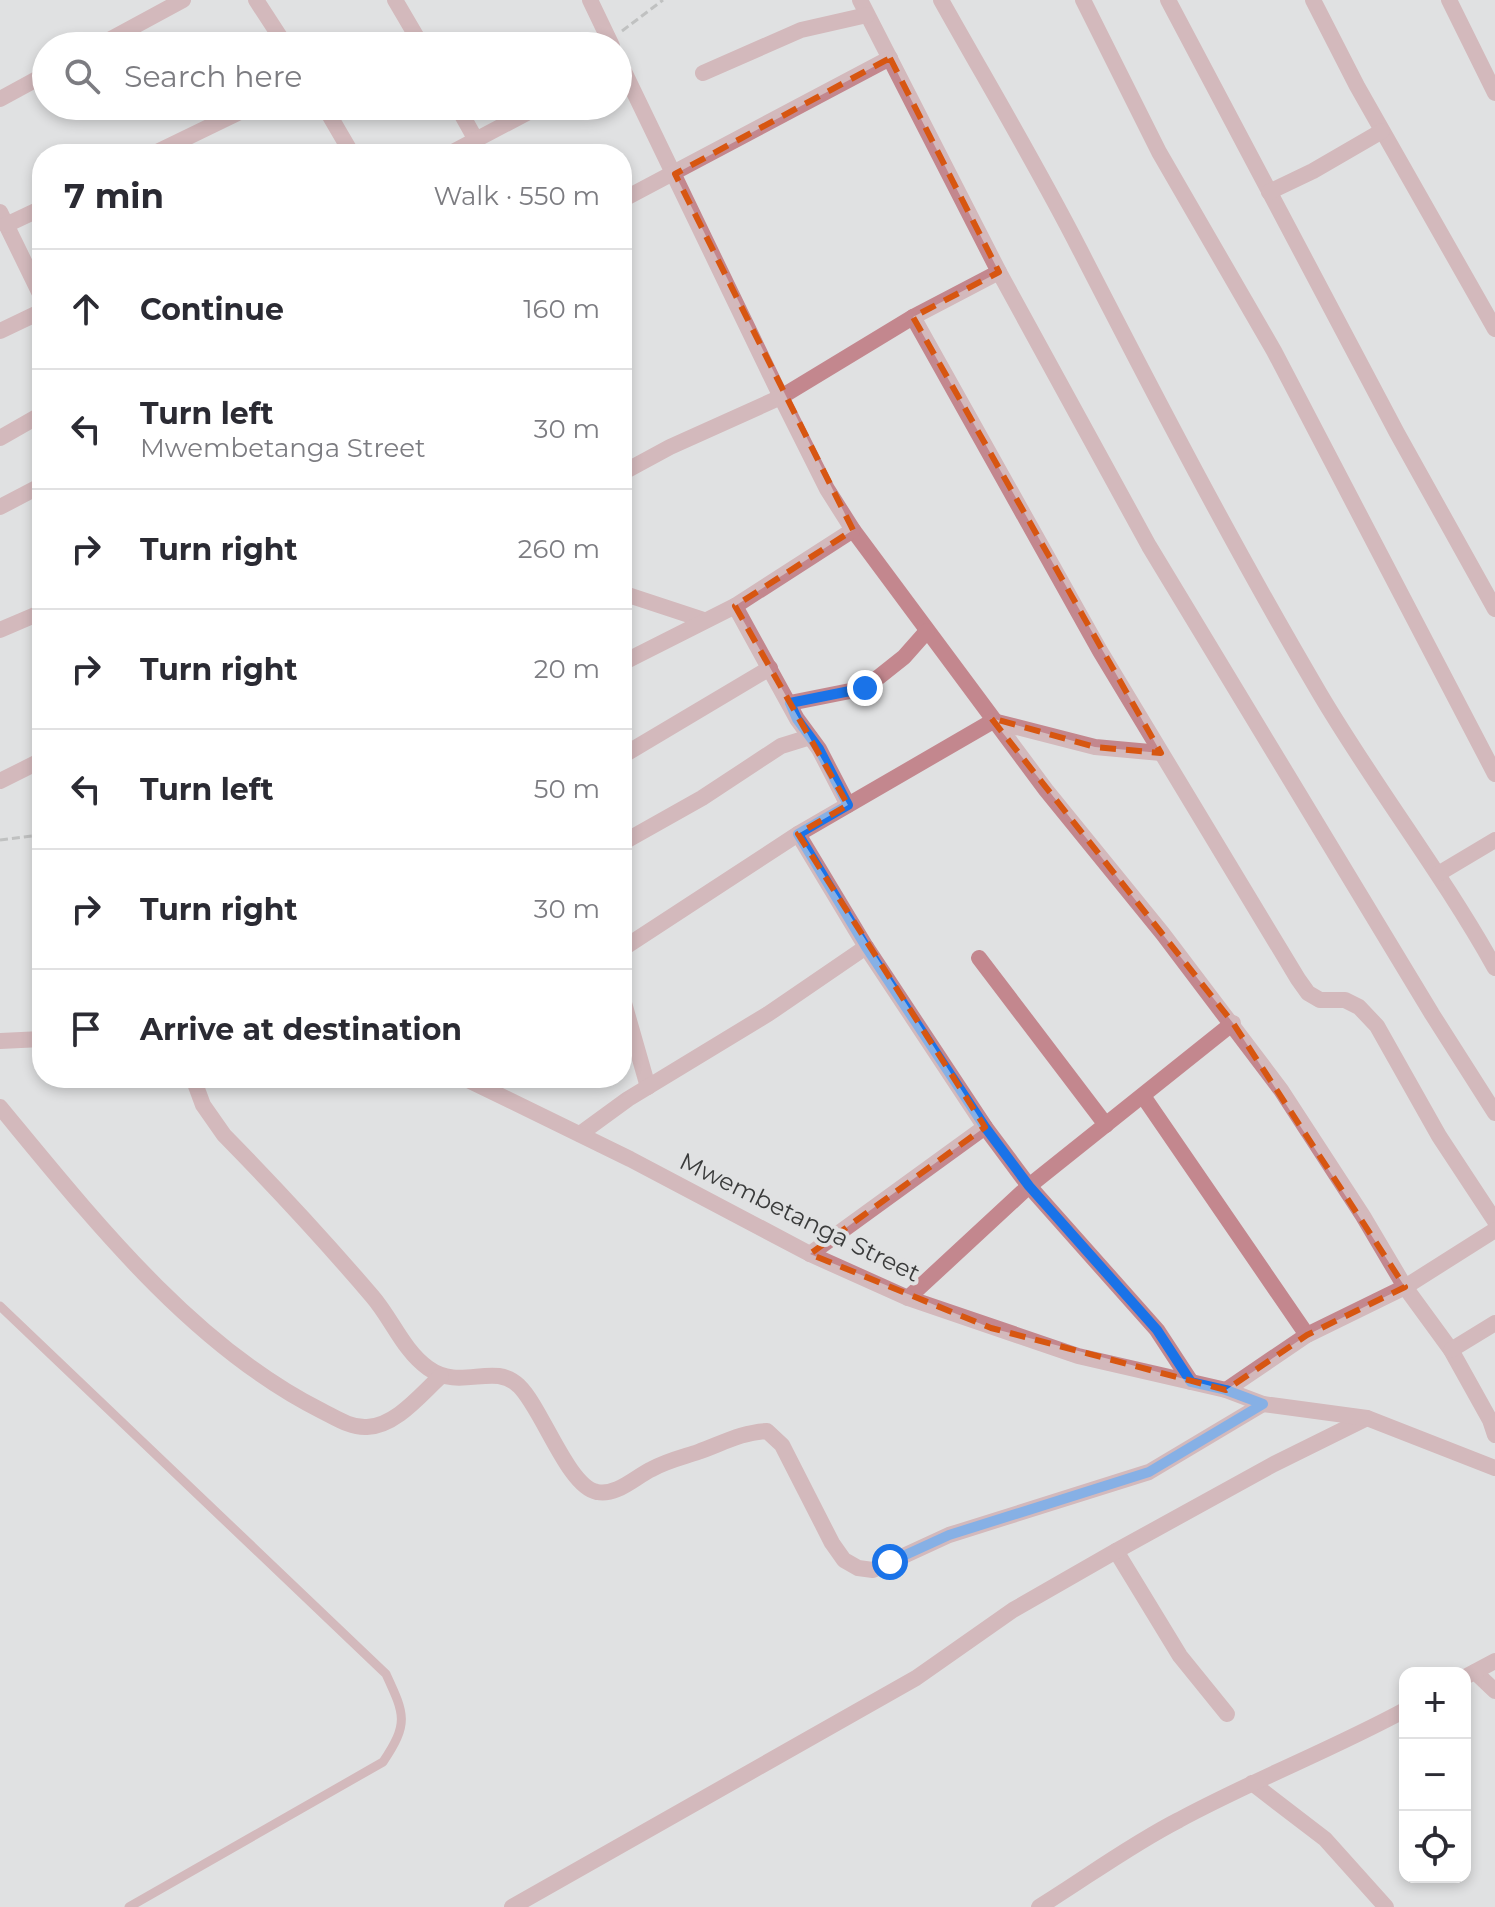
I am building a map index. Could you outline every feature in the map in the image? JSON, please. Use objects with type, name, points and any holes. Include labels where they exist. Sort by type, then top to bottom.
[{"type":"street","points":[[124,32],[183,0]]},
{"type":"street","points":[[256,0],[277,32]]},
{"type":"street","points":[[395,0],[414,32]]},
{"type":"street","points":[[590,0],[605,32]]},
{"type":"street","points":[[941,0],[1078,245],[1174,435],[1320,694],[1438,874],[1495,968]]},
{"type":"street","points":[[1083,0],[1159,152],[1274,351],[1495,774]]},
{"type":"street","points":[[1168,0],[1411,460],[1495,609]]},
{"type":"street","points":[[1313,0],[1382,131],[1495,329]]},
{"type":"street","points":[[1449,0],[1495,93]]},
{"type":"street","points":[[703,73],[863,7],[999,272],[1175,589],[1495,1113]]},
{"type":"street","points":[[632,195],[890,58]]},
{"type":"street","points":[[0,99],[32,82]]},
{"type":"street","points":[[632,87],[781,397],[827,489],[853,530],[1046,790],[1233,1023],[1309,1131],[1405,1287],[1451,1350],[1490,1420],[1495,1435]]},
{"type":"street","points":[[174,144],[223,120]]},
{"type":"street","points":[[332,120],[346,144]]},
{"type":"street","points":[[465,120],[476,140]]},
{"type":"street","points":[[468,144],[514,120]]},
{"type":"street","points":[[1269,192],[1313,171],[1382,131]]},
{"type":"street","points":[[32,211],[3,218],[32,277]]},
{"type":"street","points":[[632,468],[781,397],[913,317],[999,272]]},
{"type":"street","points":[[0,331],[32,316]]},
{"type":"street","points":[[913,317],[1071,601],[1308,993],[1320,1000],[1345,1000],[1359,1007],[1377,1026],[1439,1136],[1495,1221]]},
{"type":"street","points":[[0,438],[32,420]]},
{"type":"street","points":[[0,507],[32,490]]},
{"type":"street","points":[[632,658],[735,606],[853,530]]},
{"type":"street","points":[[632,596],[704,620]]},
{"type":"street","points":[[735,606],[848,805]]},
{"type":"street","points":[[0,630],[32,616]]},
{"type":"street","points":[[790,703],[865,688],[904,657],[927,631]]},
{"type":"street","points":[[632,750],[770,668]]},
{"type":"street","points":[[632,942],[798,834],[993,721],[1095,747],[1161,753]]},
{"type":"street","points":[[632,837],[702,798],[781,746],[810,737]]},
{"type":"street","points":[[0,781],[32,765]]},
{"type":"street","points":[[798,834],[866,947],[985,1127],[1029,1186],[1157,1330],[1191,1382]]},
{"type":"street","points":[[1438,874],[1495,840]]},
{"type":"street","points":[[580,1134],[648,1087],[768,1014],[866,947]]},
{"type":"street","points":[[979,958],[1106,1125]]},
{"type":"street","points":[[908,1298],[1029,1186],[1233,1023]]},
{"type":"street","points":[[632,1031],[648,1087]]},
{"type":"street","points":[[0,1041],[32,1039]]},
{"type":"street","points":[[197,1088],[203,1105],[224,1135],[375,1299],[406,1347],[425,1367],[456,1380],[485,1375],[504,1377],[518,1385],[537,1410],[574,1475],[585,1487],[597,1492],[610,1491],[652,1468],[749,1432],[767,1431],[782,1445],[832,1543],[844,1560],[858,1568],[873,1570],[949,1535],[1149,1472],[1263,1404]]},
{"type":"street","name":"Mwembetanga Street","points":[[485,1088],[810,1254],[908,1298],[1078,1356],[1226,1390],[1263,1404],[1367,1418],[1495,1468]]},
{"type":"street","points":[[1143,1096],[1307,1335]]},
{"type":"street","points":[[0,1107],[89,1213],[169,1298],[236,1355],[301,1400],[349,1424],[365,1428],[381,1425],[394,1417],[441,1376]]},
{"type":"street","points":[[810,1254],[985,1127]]},
{"type":"street","points":[[1226,1390],[1307,1335],[1405,1287],[1495,1230]]},
{"type":"street","points":[[1451,1350],[1495,1323]]},
{"type":"street","points":[[512,1907],[916,1678],[1013,1610],[1116,1551],[1274,1464],[1367,1418]]},
{"type":"street","points":[[1116,1551],[1180,1656],[1227,1714]]},
{"type":"street","points":[[1471,1674],[1495,1661]]},
{"type":"street","points":[[1471,1676],[1495,1691]]},
{"type":"street","points":[[1049,1904],[1136,1843],[1252,1783],[1399,1713]]},
{"type":"street","points":[[1252,1783],[1325,1839],[1386,1907]]},
{"type":"lane","points":[[0,1306],[386,1674],[402,1709],[399,1737],[383,1762],[129,1907]]},
{"type":"path","points":[[621,32],[663,0]]},
{"type":"path","points":[[0,840],[32,836]]},
{"type":"highlighted area","points":[[890,58],[999,272],[913,317],[1161,753],[1095,747],[991,718],[1233,1023],[1405,1287],[1307,1335],[1226,1390],[991,1328],[810,1254],[985,1127],[798,834],[848,805],[735,606],[853,530],[675,174]]},
{"type":"route","points":[[865,688],[853,693],[790,703],[797,719],[819,749],[848,805],[798,834],[866,947],[985,1127],[1029,1186],[1157,1330],[1191,1382],[1226,1390],[1263,1404],[1149,1472],[949,1535],[890,1562]]}]
